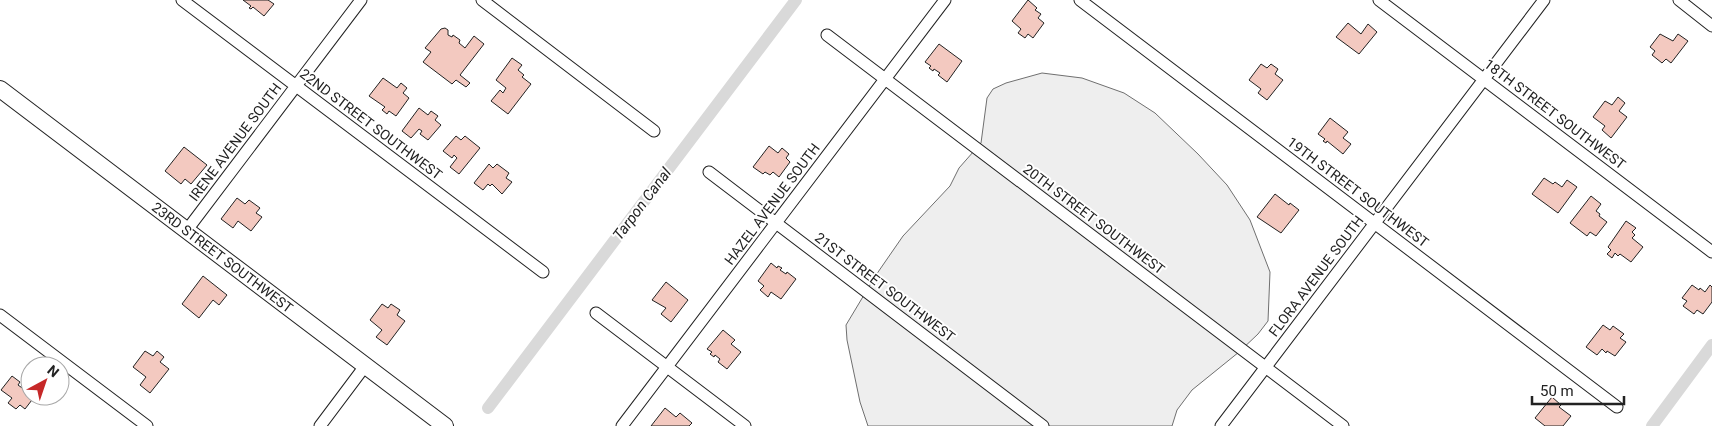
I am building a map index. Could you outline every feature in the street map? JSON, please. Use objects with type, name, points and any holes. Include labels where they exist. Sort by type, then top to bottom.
[{"type":"street","name":"22ND STREET SOUTHWEST","points":[[182,0],[543,272]]},
{"type":"street","name":"IRENE AVENUE SOUTH","points":[[187,230],[361,0]]},
{"type":"street","points":[[482,0],[654,131]]},
{"type":"street","name":"HAZEL AVENUE SOUTH","points":[[622,426],[945,0]]},
{"type":"street","name":"19TH STREET SOUTHWEST","points":[[1080,0],[1617,407]]},
{"type":"street","name":"18TH STREET SOUTHWEST","points":[[1379,0],[1712,252]]},
{"type":"street","name":"FLORA AVENUE SOUTH","points":[[1221,426],[1544,0]]},
{"type":"street","points":[[1678,0],[1712,26]]},
{"type":"street","name":"20TH STREET SOUTHWEST","points":[[827,34],[1343,426]]},
{"type":"street","name":"23RD STREET SOUTHWEST","points":[[0,89],[445,426]]},
{"type":"street","name":"21ST STREET SOUTHWEST","points":[[710,172],[1043,426]]},
{"type":"street","points":[[596,313],[745,426]]},
{"type":"street","points":[[0,315],[147,426]]},
{"type":"street","points":[[320,426],[365,366]]},
{"type":"shaded area","points":[[1042,73],[1082,78],[1124,93],[1155,113],[1227,185],[1250,220],[1270,272],[1268,321],[1258,334],[1239,352],[1192,390],[1177,410],[1172,426],[868,426],[860,402],[847,340],[846,325],[876,275],[903,236],[950,186],[959,168],[981,143],[987,98],[993,89],[1006,83]]},
{"type":"building","points":[[243,0],[268,0],[274,4],[264,16],[253,7],[249,8],[251,6]]},
{"type":"building","points":[[1028,0],[1037,8],[1035,10],[1041,14],[1038,18],[1044,23],[1033,38],[1028,34],[1025,38],[1018,33],[1021,29],[1012,21]]},
{"type":"building","points":[[1348,23],[1361,34],[1368,24],[1377,32],[1359,54],[1336,37]]},
{"type":"building","points":[[445,28],[448,30],[448,35],[452,37],[453,35],[460,40],[459,43],[465,48],[474,36],[484,44],[460,75],[470,83],[466,87],[456,80],[452,84],[423,62],[431,52],[425,48],[441,29]]},
{"type":"building","points":[[1660,34],[1673,41],[1678,34],[1688,41],[1671,63],[1666,59],[1662,63],[1652,55],[1655,51],[1650,47]]},
{"type":"building","points":[[939,44],[962,61],[947,82],[938,75],[940,73],[934,69],[933,71],[929,68],[931,66],[925,62]]},
{"type":"building","points":[[512,58],[522,65],[518,70],[524,75],[522,77],[531,84],[508,114],[491,101],[500,90],[503,93],[506,88],[496,80]]},
{"type":"building","points":[[1261,64],[1267,68],[1271,64],[1278,69],[1275,74],[1283,80],[1267,100],[1258,93],[1261,89],[1249,80]]},
{"type":"building","points":[[383,78],[397,88],[401,83],[407,88],[403,93],[409,98],[396,116],[389,111],[387,114],[382,110],[385,107],[369,96]]},
{"type":"building","points":[[1618,97],[1625,103],[1619,111],[1627,117],[1611,138],[1602,130],[1605,126],[1593,117],[1605,101],[1612,105]]},
{"type":"building","points":[[419,108],[428,115],[431,111],[438,116],[435,120],[441,125],[428,140],[420,134],[422,131],[419,129],[411,138],[402,131]]},
{"type":"building","points":[[1330,118],[1348,132],[1343,138],[1351,144],[1343,154],[1327,141],[1326,143],[1323,141],[1325,139],[1318,134]]},
{"type":"building","points":[[456,136],[461,140],[465,136],[480,148],[459,174],[450,167],[457,158],[454,155],[452,158],[443,151]]},
{"type":"building","points":[[769,146],[778,153],[782,148],[789,154],[786,158],[790,162],[779,177],[773,172],[770,175],[765,172],[763,174],[753,167]]},
{"type":"building","points":[[184,147],[207,165],[191,184],[185,179],[181,184],[165,171]]},
{"type":"building","points":[[489,164],[493,168],[497,164],[509,173],[506,178],[512,182],[502,194],[492,184],[490,186],[488,184],[483,190],[474,183]]},
{"type":"building","points":[[1544,178],[1562,187],[1567,180],[1577,187],[1558,213],[1532,194]]},
{"type":"building","points":[[1275,194],[1299,210],[1281,233],[1257,217]]},
{"type":"building","points":[[1591,196],[1601,204],[1596,211],[1607,222],[1596,236],[1590,232],[1587,236],[1570,223]]},
{"type":"building","points":[[237,198],[245,204],[249,200],[260,208],[256,213],[262,217],[251,231],[238,221],[233,228],[221,219]]},
{"type":"building","points":[[1626,221],[1636,228],[1632,232],[1635,235],[1632,238],[1643,247],[1631,262],[1620,254],[1618,256],[1615,253],[1612,258],[1607,254],[1611,250],[1608,247]]},
{"type":"building","points":[[771,263],[777,268],[778,266],[782,268],[780,270],[786,274],[787,272],[796,279],[781,299],[771,292],[768,297],[760,290],[764,286],[758,281]]},
{"type":"building","points":[[203,276],[227,295],[219,305],[213,300],[199,318],[182,304]]},
{"type":"building","points":[[666,282],[688,300],[671,322],[661,314],[666,308],[652,300]]},
{"type":"building","points":[[1692,285],[1705,292],[1710,285],[1712,287],[1712,302],[1703,314],[1697,310],[1694,314],[1683,306],[1687,301],[1682,298]]},
{"type":"building","points":[[382,304],[388,308],[391,304],[400,310],[397,315],[405,321],[387,345],[376,337],[382,330],[370,320]]},
{"type":"building","points":[[1603,325],[1610,330],[1613,326],[1624,334],[1620,338],[1626,342],[1615,356],[1607,351],[1606,353],[1602,349],[1597,355],[1586,347]]},
{"type":"building","points":[[723,330],[735,340],[731,344],[741,352],[727,369],[718,362],[720,359],[710,354],[712,352],[707,349]]},
{"type":"building","points":[[145,351],[153,356],[157,351],[164,357],[160,362],[169,369],[150,393],[140,385],[146,377],[133,367]]},
{"type":"building","points":[[12,376],[20,382],[18,385],[20,386],[20,405],[16,409],[8,403],[12,398],[1,390]]},
{"type":"building","points":[[1552,397],[1561,405],[1559,407],[1571,416],[1563,426],[1545,426],[1535,418]]},
{"type":"building","points":[[665,408],[676,417],[680,413],[692,423],[689,426],[651,426]]},
{"type":"waterway","name":"Tarpon Canal","points":[[488,408],[796,0]]},
{"type":"waterway","points":[[1652,426],[1712,345]]}]
